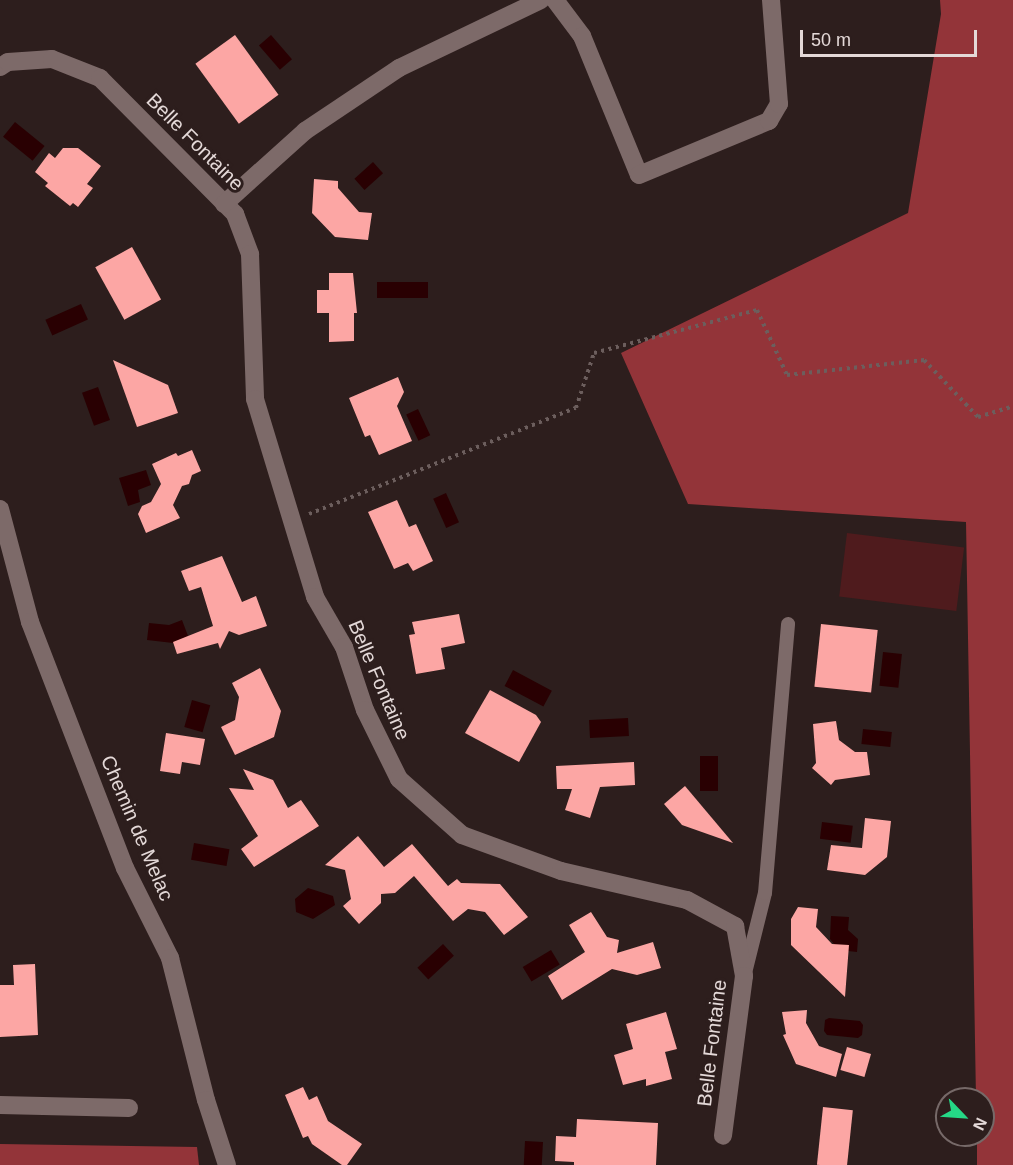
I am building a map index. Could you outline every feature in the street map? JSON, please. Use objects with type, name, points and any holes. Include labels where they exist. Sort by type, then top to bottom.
[{"type":"street","points":[[225,204],[304,131],[399,68],[541,0]]},
{"type":"street","points":[[555,0],[582,36],[639,175],[769,122],[779,104],[771,0]]},
{"type":"street","name":"Belle Fontaine","points":[[0,67],[8,62],[52,59],[100,78],[235,214],[250,254],[255,399],[315,597],[345,647],[365,710],[399,779],[462,835],[561,872],[687,900],[735,926],[744,976],[723,1136]]},
{"type":"street","name":"Chemin de Melac","points":[[0,509],[30,622],[126,868],[170,958],[206,1100],[227,1165]]},
{"type":"street","points":[[0,1105],[129,1108]]},
{"type":"lane","points":[[744,976],[765,893],[788,624]]},
{"type":"path","points":[[292,521],[576,408],[594,353],[758,310],[787,375],[924,360],[978,417],[1013,406]]},
{"type":"shaded area","points":[[940,0],[1013,0],[1013,1165],[977,1165],[977,1147],[995,1147],[995,1087],[976,1087],[966,522],[688,504],[621,353],[908,213],[941,14]]},
{"type":"shaded area","points":[[271,35],[292,59],[280,70],[259,45]]},
{"type":"shaded area","points":[[15,122],[45,146],[33,161],[3,137]]},
{"type":"shaded area","points":[[373,162],[383,173],[364,190],[354,179]]},
{"type":"shaded area","points":[[377,282],[428,282],[428,298],[377,298]]},
{"type":"shaded area","points":[[81,304],[88,320],[52,335],[45,320]]},
{"type":"shaded area","points":[[98,387],[110,420],[94,426],[82,393]]},
{"type":"shaded area","points":[[418,409],[430,435],[418,441],[406,414]]},
{"type":"shaded area","points":[[146,470],[151,485],[138,490],[140,502],[128,506],[119,478]]},
{"type":"shaded area","points":[[446,493],[459,522],[446,528],[433,499]]},
{"type":"shaded area","points":[[847,533],[964,547],[956,611],[839,597]]},
{"type":"shaded area","points":[[182,620],[188,636],[173,643],[147,640],[149,623],[169,625]]},
{"type":"shaded area","points":[[883,652],[902,654],[898,688],[879,686]]},
{"type":"shaded area","points":[[513,670],[552,691],[543,707],[505,686]]},
{"type":"shaded area","points":[[192,700],[210,705],[203,732],[184,727]]},
{"type":"shaded area","points":[[628,718],[629,736],[590,738],[589,720]]},
{"type":"shaded area","points":[[863,729],[892,732],[890,747],[861,744]]},
{"type":"shaded area","points":[[700,756],[718,756],[718,791],[700,791]]},
{"type":"shaded area","points":[[822,822],[853,826],[851,843],[820,839]]},
{"type":"shaded area","points":[[194,843],[229,849],[227,866],[191,860]]},
{"type":"shaded area","points":[[308,888],[333,896],[335,905],[313,919],[296,912],[295,899]]},
{"type":"shaded area","points":[[831,916],[849,917],[848,930],[858,939],[857,952],[839,950],[830,939]]},
{"type":"shaded area","points":[[443,944],[454,956],[428,980],[417,968]]},
{"type":"shaded area","points":[[551,950],[560,965],[531,982],[523,967]]},
{"type":"shaded area","points":[[829,1018],[860,1021],[863,1025],[862,1035],[858,1038],[827,1035],[824,1031],[825,1020]]},
{"type":"shaded area","points":[[525,1141],[543,1142],[542,1165],[524,1165]]},
{"type":"shaded area","points":[[0,1144],[197,1147],[199,1165],[0,1165]]},
{"type":"building","points":[[235,35],[278,95],[239,124],[195,64]]},
{"type":"building","points":[[63,148],[78,148],[101,166],[87,184],[93,188],[78,207],[73,203],[70,206],[45,186],[48,183],[35,172],[49,153],[55,158]]},
{"type":"building","points":[[314,179],[338,181],[338,188],[359,212],[372,213],[368,240],[335,237],[312,213]]},
{"type":"building","points":[[132,247],[161,299],[124,320],[95,267]]},
{"type":"building","points":[[329,273],[353,273],[357,313],[354,313],[354,341],[329,342],[329,313],[317,313],[317,290],[329,290]]},
{"type":"building","points":[[113,360],[168,385],[178,413],[137,427]]},
{"type":"building","points":[[398,377],[404,392],[397,406],[412,441],[379,455],[370,435],[365,437],[349,398]]},
{"type":"building","points":[[192,450],[201,471],[192,475],[189,484],[182,486],[173,505],[180,518],[146,533],[138,514],[142,506],[151,502],[161,484],[152,464],[176,453],[178,456]]},
{"type":"building","points":[[397,500],[409,527],[416,524],[433,561],[413,571],[408,563],[394,569],[368,512]]},
{"type":"building","points":[[222,556],[242,602],[256,596],[267,626],[239,635],[229,631],[220,649],[218,643],[177,654],[173,642],[213,626],[201,587],[189,591],[181,571]]},
{"type":"building","points":[[459,614],[465,643],[441,648],[445,669],[416,674],[409,635],[415,634],[412,622]]},
{"type":"building","points":[[821,624],[878,630],[871,693],[814,687]]},
{"type":"building","points":[[260,668],[281,711],[274,737],[235,755],[221,727],[235,720],[239,697],[232,683]]},
{"type":"building","points":[[490,690],[536,715],[541,722],[519,762],[465,733]]},
{"type":"building","points":[[836,721],[839,740],[855,752],[867,752],[870,775],[835,780],[831,785],[812,768],[816,763],[813,724]]},
{"type":"building","points":[[166,733],[205,739],[200,765],[182,762],[180,774],[160,771]]},
{"type":"building","points":[[634,762],[635,785],[600,787],[590,818],[565,810],[572,789],[557,789],[556,766]]},
{"type":"building","points":[[243,769],[273,780],[288,808],[301,800],[319,826],[254,867],[241,849],[258,836],[229,788],[254,790]]},
{"type":"building","points":[[685,786],[733,843],[682,825],[664,804]]},
{"type":"building","points":[[865,818],[891,821],[887,857],[865,875],[827,870],[831,845],[862,848]]},
{"type":"building","points":[[358,836],[384,867],[412,844],[448,886],[457,879],[461,883],[500,884],[528,917],[504,935],[485,912],[468,909],[453,921],[414,876],[395,893],[381,894],[381,903],[359,924],[343,906],[351,899],[345,870],[325,865]]},
{"type":"building","points":[[798,907],[818,909],[816,927],[832,944],[849,945],[845,997],[791,945],[791,919]]},
{"type":"building","points":[[591,912],[607,937],[619,940],[617,953],[653,942],[661,968],[637,975],[612,969],[562,1000],[548,976],[585,952],[569,925]]},
{"type":"building","points":[[35,964],[38,1035],[0,1037],[0,985],[14,985],[13,965]]},
{"type":"building","points":[[807,1010],[806,1023],[819,1046],[842,1054],[836,1077],[796,1064],[783,1035],[786,1034],[782,1012]]},
{"type":"building","points":[[666,1012],[677,1049],[665,1052],[672,1079],[646,1086],[646,1079],[623,1085],[614,1055],[633,1049],[626,1024]]},
{"type":"building","points":[[847,1047],[871,1054],[864,1077],[840,1070]]},
{"type":"building","points":[[303,1087],[309,1100],[317,1096],[328,1121],[362,1144],[347,1165],[342,1165],[312,1144],[308,1136],[303,1138],[285,1095]]},
{"type":"building","points":[[823,1107],[853,1110],[847,1165],[817,1165]]},
{"type":"building","points":[[577,1119],[658,1123],[656,1165],[574,1165],[574,1162],[555,1161],[556,1136],[576,1137]]}]
